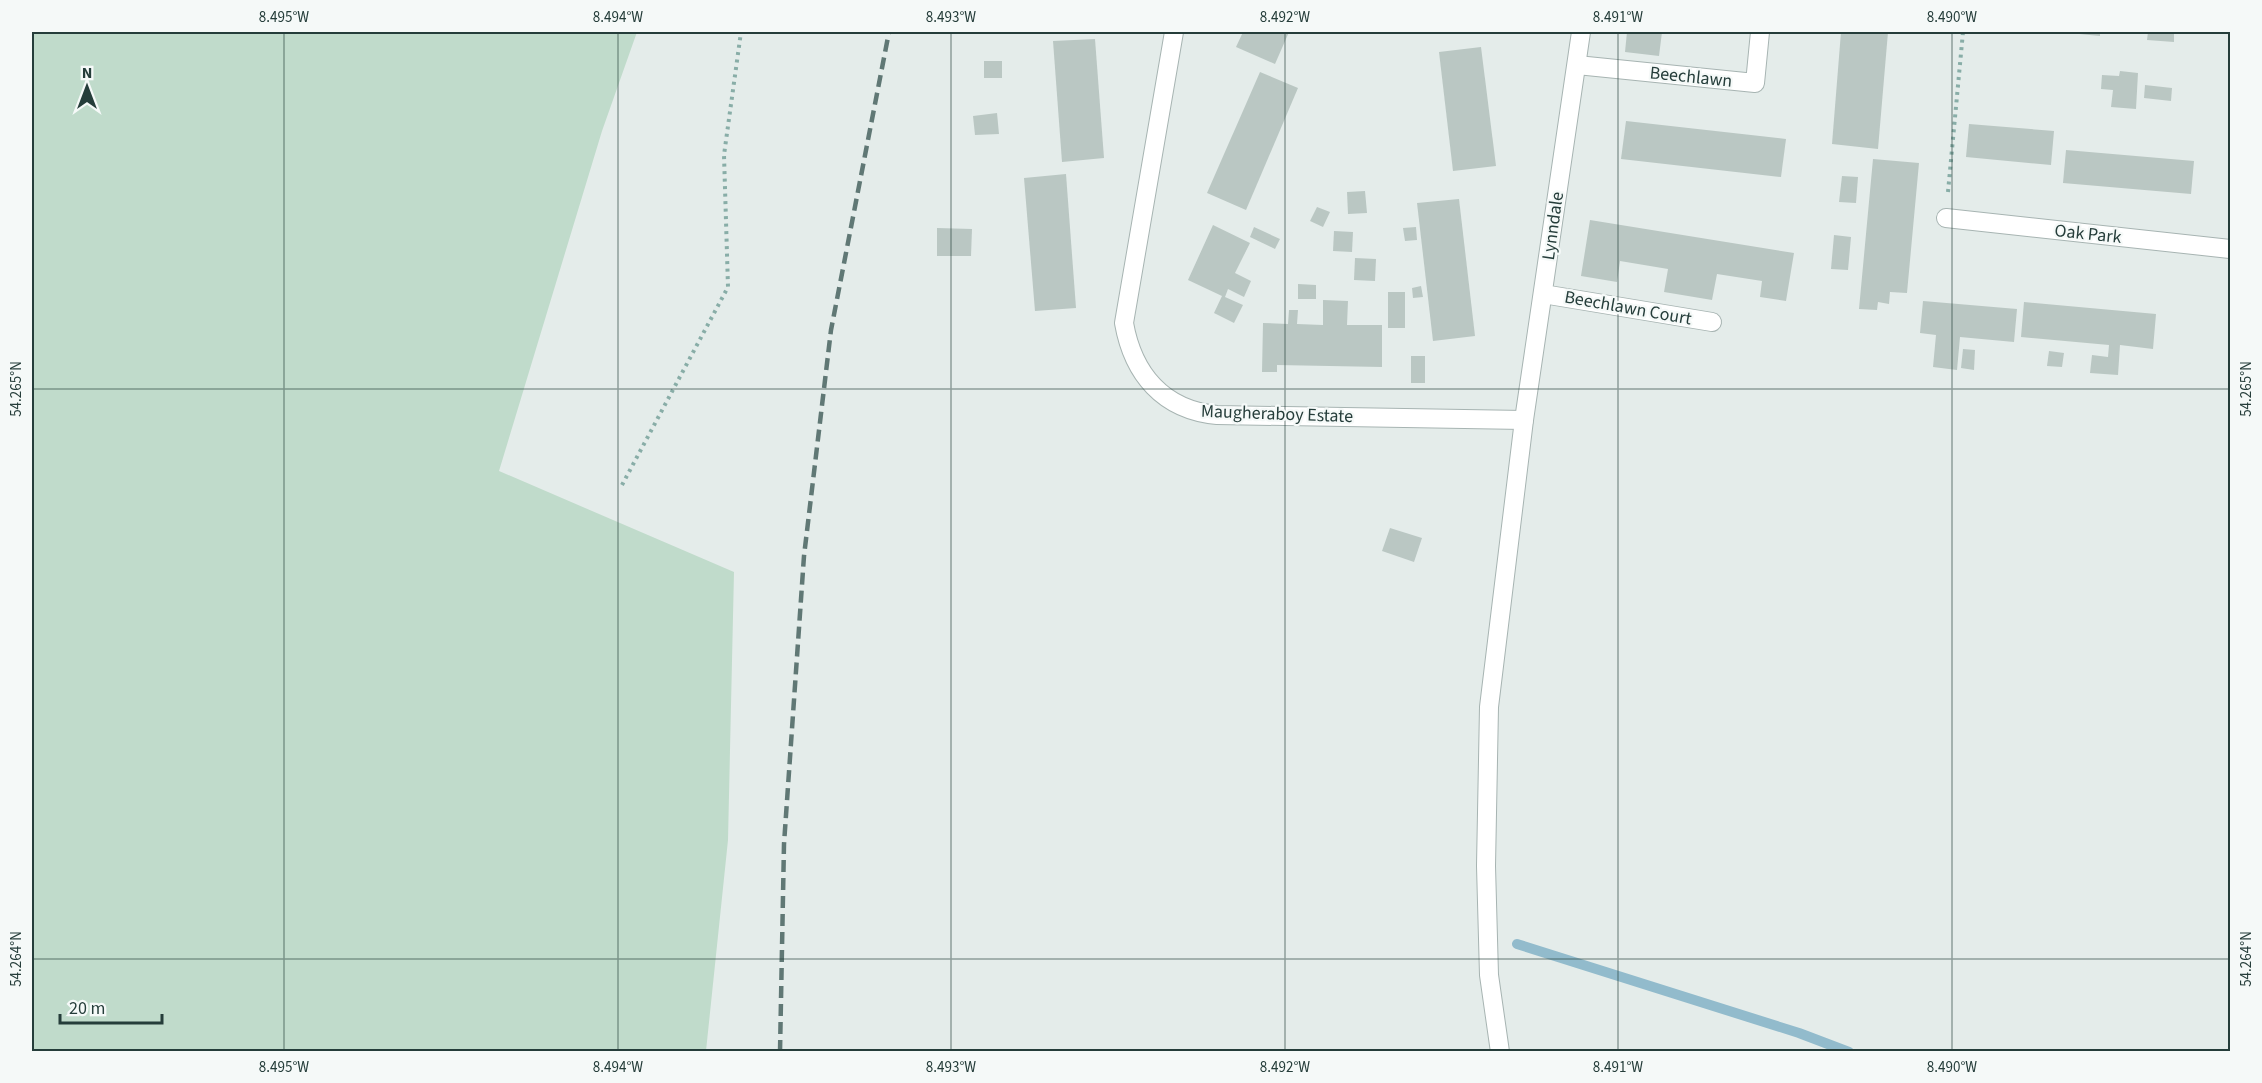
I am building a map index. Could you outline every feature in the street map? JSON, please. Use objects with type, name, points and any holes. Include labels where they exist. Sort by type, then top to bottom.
[{"type":"street","name":"Maugheraboy Estate","points":[[1174,32],[1124,323],[1128,345],[1137,365],[1150,383],[1173,402],[1200,414],[1524,420]]},
{"type":"street","name":"Lynndale","points":[[1500,1052],[1489,975],[1486,866],[1489,707],[1524,420],[1581,32]]},
{"type":"street","name":"Beechlawn","points":[[1576,65],[1755,83],[1760,32]]},
{"type":"street","name":"Oak Park","points":[[1946,218],[2230,249]]},
{"type":"street","name":"Beechlawn Court","points":[[1543,294],[1712,322]]},
{"type":"path","points":[[622,485],[728,287],[724,155],[741,32]]},
{"type":"path","points":[[1946,218],[1963,32]]},
{"type":"green space","points":[[32,32],[637,32],[602,131],[499,471],[734,572],[728,840],[706,1051],[32,1051]]},
{"type":"building","points":[[1243,32],[1289,32],[1275,64],[1236,47]]},
{"type":"building","points":[[1627,32],[1662,32],[1659,56],[1625,52]]},
{"type":"building","points":[[1841,32],[1888,32],[1878,149],[1832,144]]},
{"type":"building","points":[[2100,32],[2100,36],[2069,33]]},
{"type":"building","points":[[2148,32],[2174,32],[2174,42],[2147,40]]},
{"type":"building","points":[[1095,39],[1104,158],[1062,162],[1053,41]]},
{"type":"building","points":[[1481,47],[1496,166],[1453,171],[1439,52]]},
{"type":"building","points":[[984,61],[1002,61],[1002,78],[984,78]]},
{"type":"building","points":[[2120,71],[2138,73],[2136,109],[2111,107],[2113,90],[2101,89],[2102,75],[2119,76]]},
{"type":"building","points":[[1260,72],[1298,88],[1246,210],[1207,193]]},
{"type":"building","points":[[2145,85],[2172,88],[2171,101],[2144,98]]},
{"type":"building","points":[[997,113],[999,134],[975,135],[973,116]]},
{"type":"building","points":[[1626,121],[1786,139],[1781,177],[1621,159]]},
{"type":"building","points":[[1969,124],[2054,131],[2051,165],[1966,157]]},
{"type":"building","points":[[2066,150],[2194,161],[2191,194],[2063,183]]},
{"type":"building","points":[[1873,159],[1919,163],[1907,293],[1890,292],[1889,304],[1878,302],[1877,310],[1859,309]]},
{"type":"building","points":[[1066,174],[1076,308],[1035,311],[1024,178]]},
{"type":"building","points":[[1842,176],[1858,177],[1856,203],[1839,202]]},
{"type":"building","points":[[1365,191],[1367,213],[1348,214],[1347,192]]},
{"type":"building","points":[[1459,199],[1475,336],[1433,341],[1417,203]]},
{"type":"building","points":[[1317,207],[1330,212],[1323,227],[1310,221]]},
{"type":"building","points":[[1590,220],[1794,253],[1786,301],[1760,297],[1762,281],[1717,274],[1712,300],[1664,292],[1668,269],[1620,261],[1617,282],[1581,276]]},
{"type":"building","points":[[1213,225],[1250,243],[1235,273],[1251,281],[1244,297],[1228,289],[1225,297],[1243,305],[1234,323],[1214,313],[1222,296],[1188,280]]},
{"type":"building","points":[[1254,227],[1280,239],[1275,249],[1250,237]]},
{"type":"building","points":[[1416,227],[1417,240],[1405,241],[1403,228]]},
{"type":"building","points":[[937,228],[972,229],[971,256],[937,256]]},
{"type":"building","points":[[1334,231],[1353,232],[1352,252],[1333,251]]},
{"type":"building","points":[[1834,235],[1851,237],[1848,270],[1831,269]]},
{"type":"building","points":[[1355,258],[1376,259],[1375,281],[1354,280]]},
{"type":"building","points":[[1298,284],[1316,285],[1316,299],[1298,299]]},
{"type":"building","points":[[1421,286],[1423,297],[1413,298],[1412,288]]},
{"type":"building","points":[[1388,292],[1405,292],[1405,328],[1388,328]]},
{"type":"building","points":[[1323,300],[1348,301],[1347,325],[1382,325],[1382,367],[1277,365],[1277,372],[1262,372],[1263,323],[1288,324],[1289,310],[1298,310],[1297,324],[1323,325]]},
{"type":"building","points":[[1923,301],[2017,309],[2014,342],[1960,337],[1957,370],[1933,367],[1936,335],[1920,333]]},
{"type":"building","points":[[2024,302],[2156,314],[2153,349],[2120,345],[2118,375],[2090,373],[2092,355],[2108,357],[2109,345],[2021,337]]},
{"type":"building","points":[[1963,349],[1975,350],[1974,370],[1961,368]]},
{"type":"building","points":[[2049,351],[2064,353],[2062,367],[2047,366]]},
{"type":"building","points":[[1411,356],[1425,356],[1425,383],[1411,383]]},
{"type":"building","points":[[1390,528],[1422,538],[1414,562],[1382,551]]},
{"type":"waterway","points":[[1517,944],[1799,1033],[1849,1052]]},
{"type":"railway","points":[[780,1052],[784,844],[804,556],[831,330],[889,32]]}]
